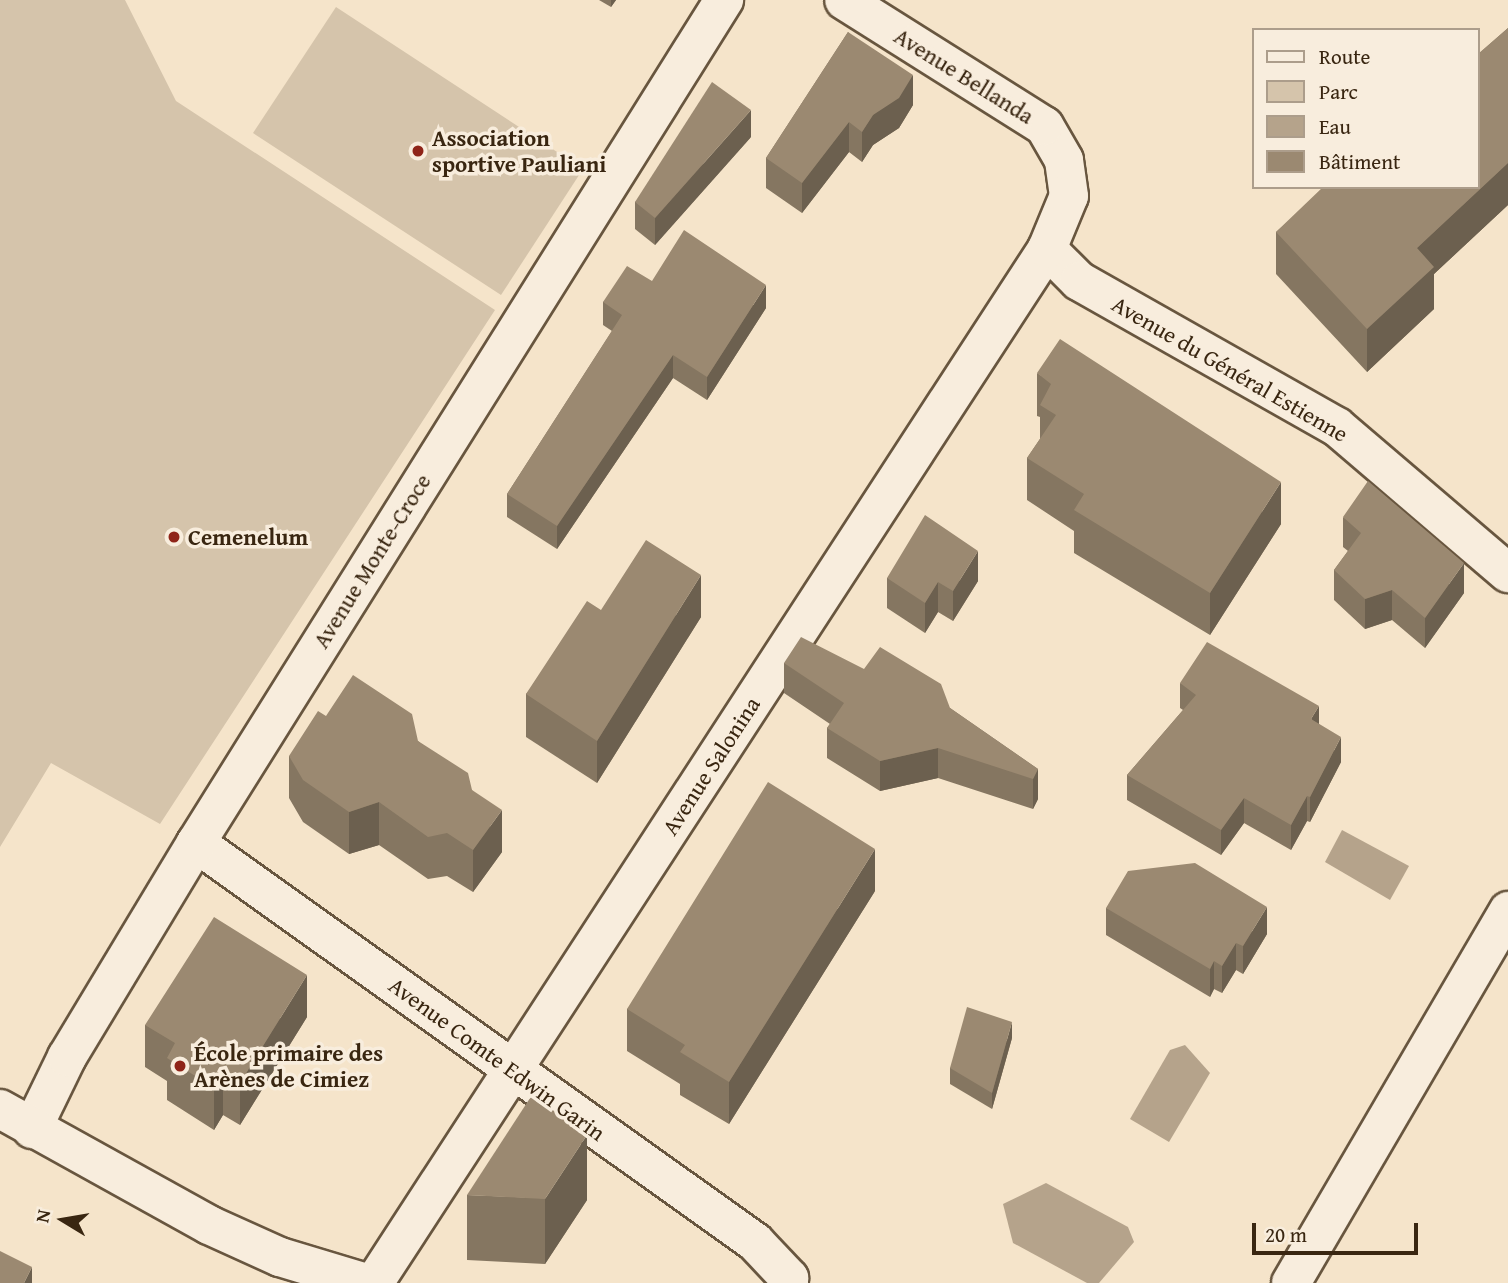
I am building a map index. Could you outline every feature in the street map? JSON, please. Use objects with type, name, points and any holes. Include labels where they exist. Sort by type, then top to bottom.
[{"type":"street","name":"Avenue Monte-Croce","points":[[16,1130],[67,1058],[196,843],[724,0]]},
{"type":"street","name":"Avenue Bellanda","points":[[844,0],[1044,126],[1064,160],[1069,196],[1047,249]]},
{"type":"street","name":"Avenue du Général Estienne","points":[[1047,249],[1079,281],[1337,427],[1508,573]]},
{"type":"street","name":"Avenue Salonina","points":[[374,1283],[1047,249]]},
{"type":"street","name":"Avenue Comte Edwin Garin","points":[[196,843],[755,1242],[789,1278],[789,1283]]},
{"type":"street","points":[[1291,1283],[1508,911]]},
{"type":"street","points":[[0,1109],[16,1130],[209,1225],[280,1257],[366,1283]]},
{"type":"green space","name":"Cemenelum","points":[[0,0],[125,0],[176,101],[495,310],[160,824],[51,763],[0,847]]},
{"type":"green space","name":"Association sportive Pauliani","points":[[336,7],[583,169],[501,295],[253,133]]},
{"type":"water","points":[[1342,830],[1409,866],[1390,900],[1325,862]]},
{"type":"water","points":[[1185,1045],[1210,1073],[1169,1142],[1130,1119],[1170,1050]]},
{"type":"water","points":[[1046,1183],[1128,1227],[1134,1242],[1099,1283],[1087,1283],[1013,1243],[1003,1204]]},
{"type":"building","points":[[1508,28],[1508,163],[1417,248],[1434,267],[1367,329],[1276,232],[1321,189],[1480,189],[1480,52]]},
{"type":"building","points":[[848,32],[913,75],[899,98],[873,115],[862,132],[849,122],[802,183],[766,158]]},
{"type":"building","points":[[712,82],[751,110],[655,218],[635,202]]},
{"type":"building","points":[[684,230],[766,285],[707,377],[673,355],[557,526],[507,494],[622,315],[603,302],[627,266],[652,281]]},
{"type":"building","points":[[1060,339],[1281,482],[1210,593],[1074,510],[1084,494],[1027,458],[1056,415],[1040,405],[1051,384],[1037,373]]},
{"type":"building","points":[[1368,481],[1464,563],[1425,618],[1392,590],[1365,599],[1334,570],[1361,533],[1343,517]]},
{"type":"building","points":[[925,515],[978,551],[953,591],[938,582],[925,603],[887,578]]},
{"type":"building","points":[[646,540],[701,575],[597,741],[526,694],[587,601],[601,610]]},
{"type":"building","points":[[801,637],[864,669],[880,647],[941,684],[950,708],[1038,769],[1033,779],[938,748],[880,761],[827,728],[844,703],[784,663]]},
{"type":"building","points":[[1207,642],[1319,706],[1311,719],[1341,737],[1310,797],[1307,796],[1291,825],[1244,798],[1221,830],[1127,775],[1196,695],[1180,683]]},
{"type":"building","points":[[353,675],[412,714],[418,741],[468,773],[472,790],[502,810],[473,850],[447,833],[428,837],[379,802],[349,812],[303,780],[289,756],[318,711],[326,716]]},
{"type":"building","points":[[768,782],[875,849],[729,1082],[680,1052],[685,1045],[627,1009]]},
{"type":"building","points":[[1195,863],[1267,907],[1243,946],[1236,943],[1222,966],[1214,961],[1210,969],[1106,908],[1128,871]]},
{"type":"building","points":[[214,917],[307,975],[240,1083],[223,1073],[214,1088],[167,1058],[175,1043],[145,1025]]},
{"type":"building","points":[[967,1007],[1012,1022],[992,1093],[950,1068]]},
{"type":"building","points":[[532,1095],[587,1135],[545,1199],[467,1195]]},
{"type":"building","points":[[0,1251],[32,1267],[24,1283],[0,1283]]},
{"type":"place","name":"Association sportive Pauliani","points":[[418,151]]},
{"type":"place","name":"Cemenelum","points":[[174,537]]},
{"type":"place","name":"École primaire des Arènes de Cimiez","points":[[180,1066]]}]
